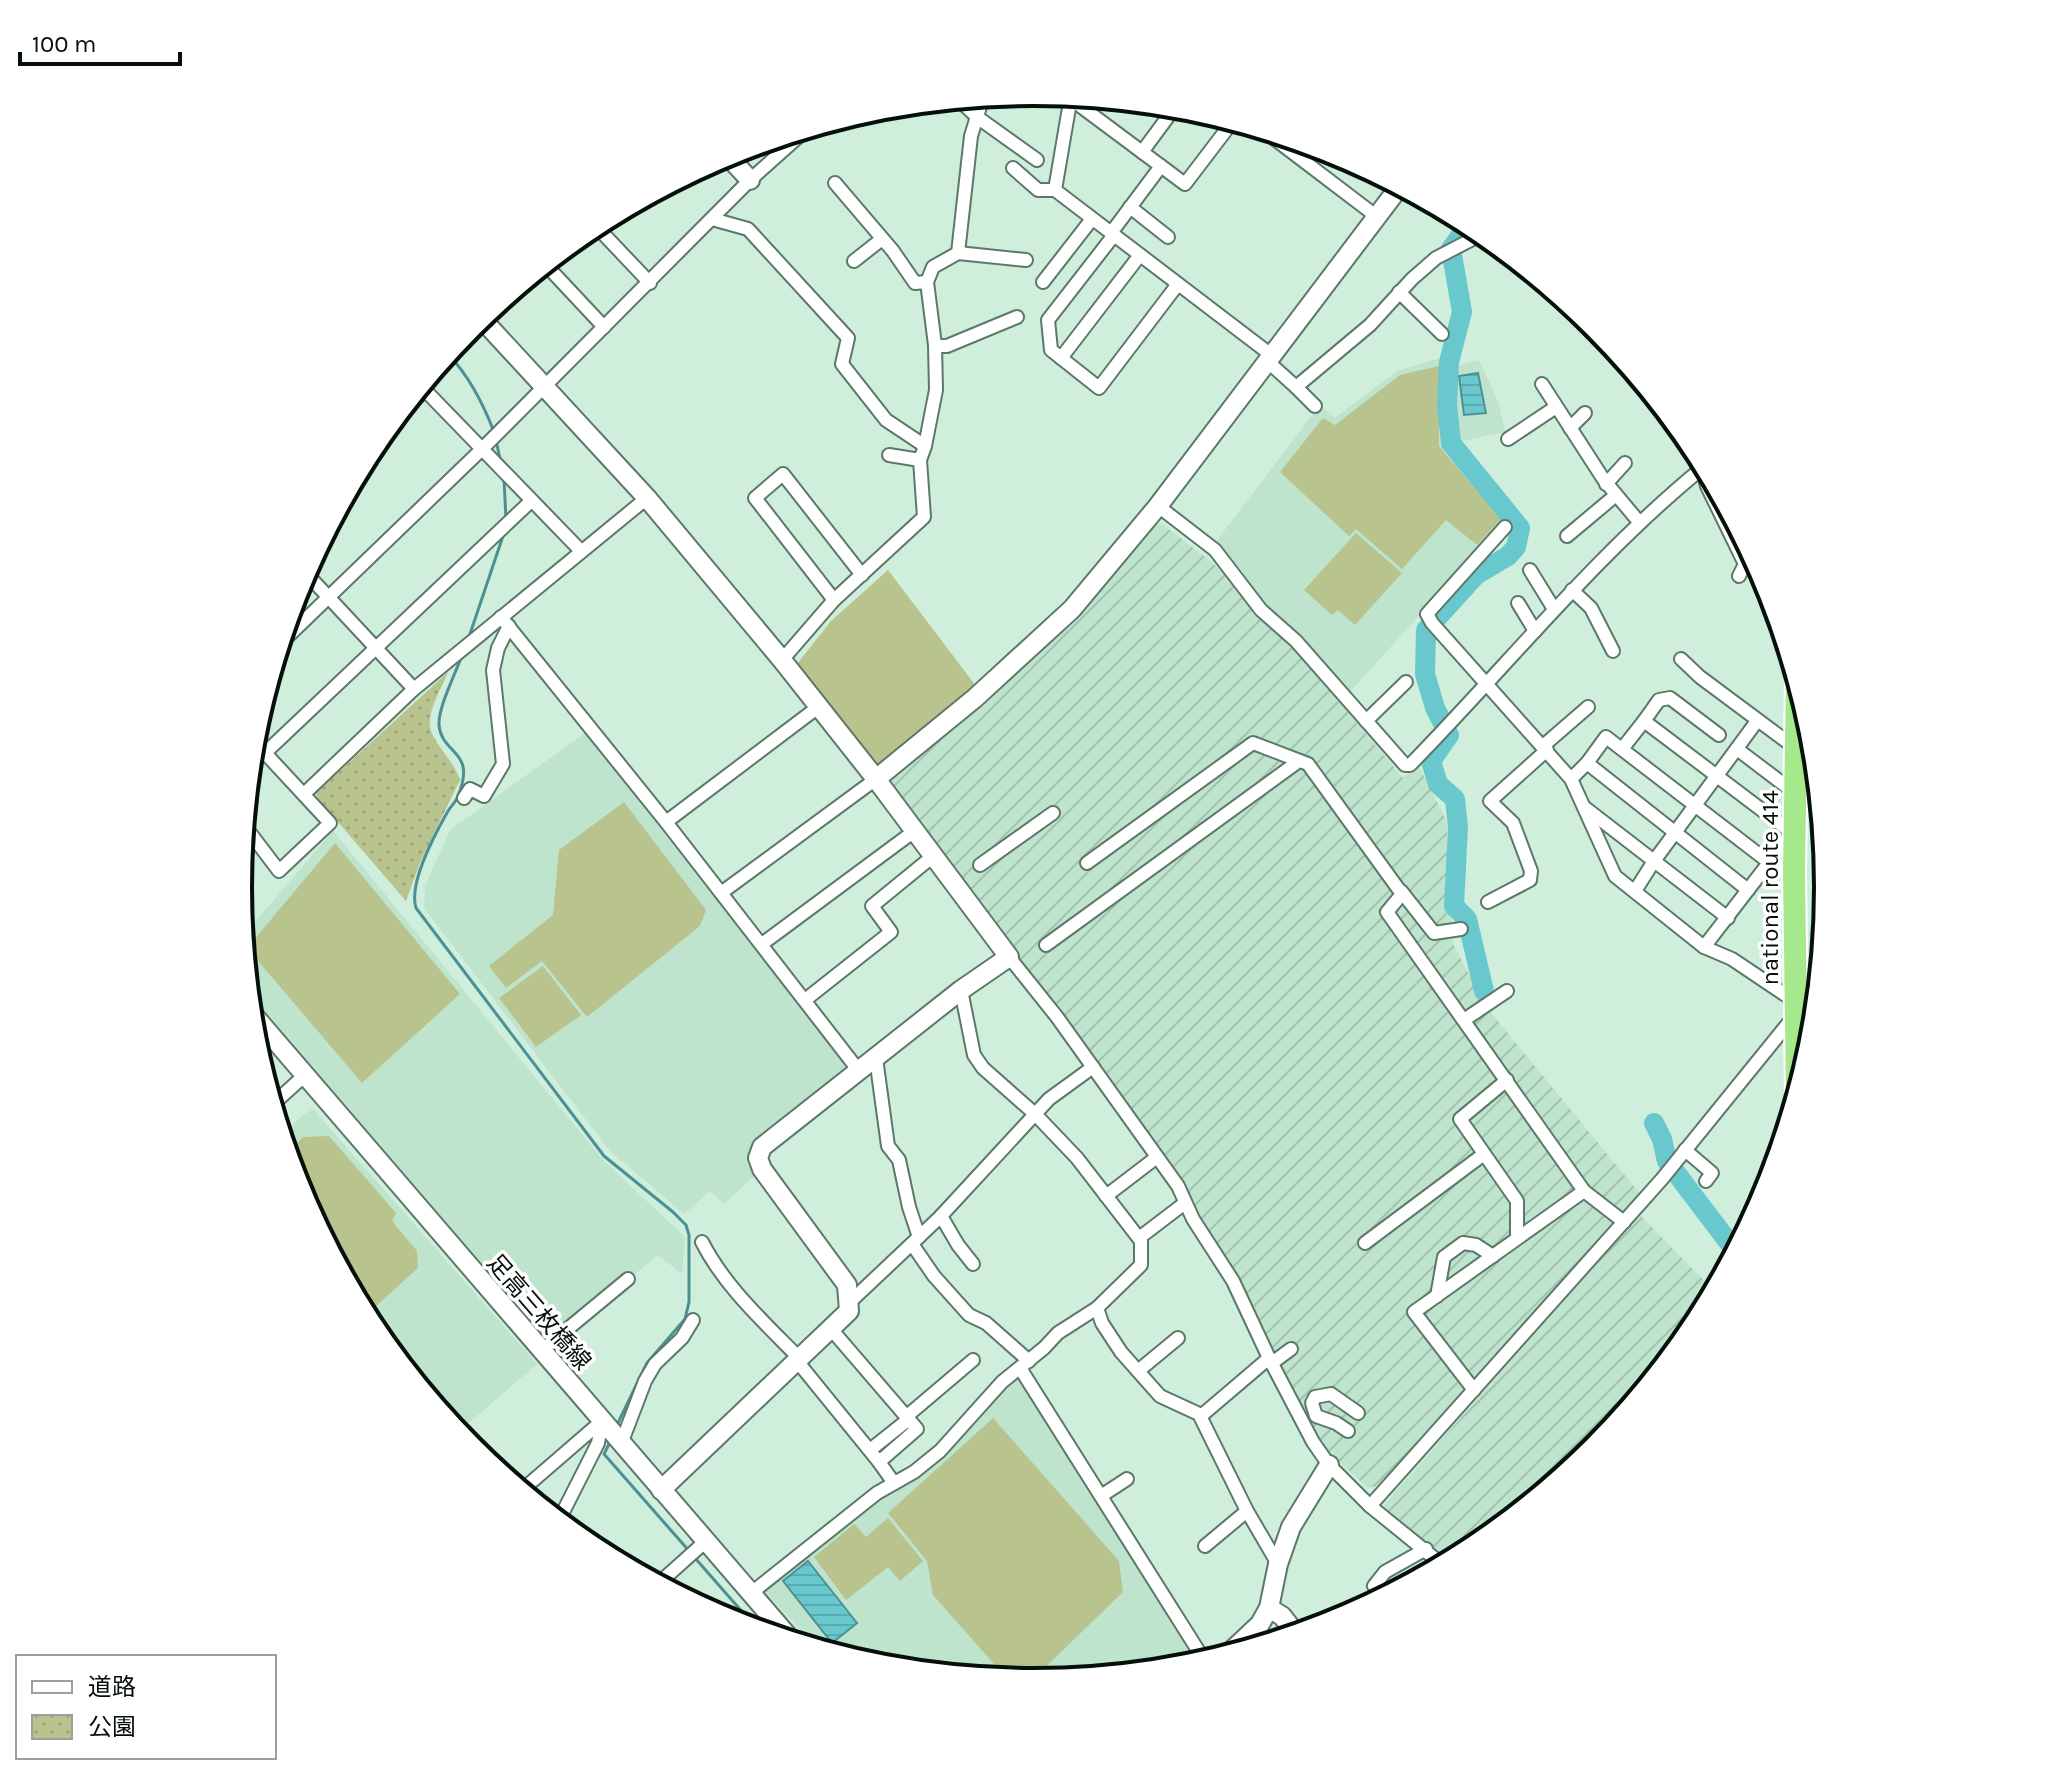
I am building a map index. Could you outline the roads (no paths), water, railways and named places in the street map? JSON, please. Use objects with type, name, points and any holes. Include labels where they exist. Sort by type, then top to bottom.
[{"type":"highway","name":"national route 414","points":[[1798,725],[1793,834],[1804,1008]]},
{"type":"street","points":[[1055,190],[1069,107]]},
{"type":"street","points":[[958,253],[971,136],[980,108]]},
{"type":"street","points":[[1085,108],[1185,184],[1226,131]]},
{"type":"street","points":[[969,109],[1037,160]]},
{"type":"street","points":[[1142,152],[1167,118]]},
{"type":"street","points":[[295,630],[650,283],[750,180],[789,145]]},
{"type":"street","points":[[1290,149],[1376,216]]},
{"type":"street","points":[[736,164],[750,180]]},
{"type":"street","points":[[1161,166],[1048,320],[1051,350],[1099,388],[1178,284]]},
{"type":"street","points":[[1013,168],[1038,190],[1055,190],[1178,284],[1268,357],[1315,406]]},
{"type":"street","points":[[835,183],[915,283],[927,282]]},
{"type":"street","points":[[721,893],[876,779],[1039,642],[1072,609],[1158,506],[1393,195]]},
{"type":"street","points":[[1130,207],[1168,237]]},
{"type":"street","points":[[712,219],[748,229],[848,338],[842,364],[886,420],[925,446]]},
{"type":"street","points":[[1043,282],[1092,219]]},
{"type":"street","points":[[604,235],[650,283]]},
{"type":"street","points":[[854,261],[882,239]]},
{"type":"street","points":[[1296,387],[1370,325],[1412,279],[1471,240]]},
{"type":"street","points":[[782,660],[834,600],[924,517],[920,460],[936,390],[935,346],[927,282],[933,267],[958,253],[1026,260]]},
{"type":"street","points":[[1061,358],[1140,255]]},
{"type":"street","points":[[552,272],[604,327]]},
{"type":"street","points":[[1399,292],[1442,334]]},
{"type":"street","points":[[935,346],[947,346],[1017,317]]},
{"type":"street","points":[[489,327],[647,498],[876,779],[1093,1067],[1178,1186],[1185,1203],[1233,1281],[1270,1360],[1313,1442],[1329,1465],[1370,1506],[1435,1557]]},
{"type":"street","points":[[1542,384],[1606,484],[1639,522]]},
{"type":"street","points":[[428,394],[530,502],[580,550]]},
{"type":"street","points":[[1508,439],[1556,407]]},
{"type":"street","points":[[1570,428],[1585,413]]},
{"type":"street","points":[[889,455],[920,460]]},
{"type":"street","points":[[1606,484],[1625,463]]},
{"type":"street","points":[[834,600],[755,498],[783,474],[862,575]]},
{"type":"street","points":[[1158,506],[1215,550],[1261,610],[1296,641],[1405,765],[1410,765],[1572,590],[1639,522],[1696,474]]},
{"type":"street","points":[[1567,536],[1616,495]]},
{"type":"street","points":[[304,794],[414,689],[505,622],[580,550],[647,498]]},
{"type":"street","points":[[254,838],[279,871],[330,823],[265,753],[530,502]]},
{"type":"street","points":[[1370,1506],[1672,1167],[1804,1008],[1732,959],[1704,947],[1615,876],[1571,779],[1429,618],[1427,614],[1505,527]]},
{"type":"street","points":[[1739,576],[1745,564]]},
{"type":"street","points":[[1530,570],[1554,609]]},
{"type":"street","points":[[314,582],[414,689]]},
{"type":"street","points":[[1572,590],[1591,608],[1613,651]]},
{"type":"street","points":[[1518,603],[1535,631]]},
{"type":"street","points":[[464,798],[470,789],[484,796],[503,764],[493,670],[505,622]]},
{"type":"street","points":[[505,622],[666,822],[859,1071]]},
{"type":"street","points":[[1681,659],[1700,677],[1798,750]]},
{"type":"street","points":[[1366,721],[1406,682]]},
{"type":"street","points":[[1622,749],[1659,700],[1670,698],[1719,735]]},
{"type":"street","points":[[1488,902],[1530,880],[1531,871],[1513,823],[1490,801],[1588,707]]},
{"type":"street","points":[[666,822],[817,708]]},
{"type":"street","points":[[1644,721],[1793,834],[1704,947]]},
{"type":"street","points":[[1635,891],[1757,721]]},
{"type":"street","points":[[1571,779],[1606,737],[1770,863],[1794,872]]},
{"type":"street","points":[[1087,863],[1253,743],[1308,764],[1434,933],[1461,929]]},
{"type":"street","points":[[1737,749],[1796,793]]},
{"type":"street","points":[[1046,945],[1299,761]]},
{"type":"street","points":[[1587,763],[1748,890]]},
{"type":"street","points":[[1581,805],[1728,918]]},
{"type":"street","points":[[980,865],[1053,813]]},
{"type":"street","points":[[762,944],[913,832]]},
{"type":"street","points":[[805,1000],[891,932],[872,906],[932,857]]},
{"type":"street","points":[[1401,891],[1402,894],[1387,912],[1584,1191],[1624,1222]]},
{"type":"street","points":[[661,1490],[849,1311],[847,1285],[762,1169],[758,1158],[762,1147],[961,990],[1009,957]]},
{"type":"street","points":[[750,1594],[877,1493],[914,1472],[940,1451],[1002,1382],[1058,1333],[1097,1308],[1143,1261],[1139,1238],[1077,1158],[974,1055],[961,990]]},
{"type":"street","points":[[1464,1020],[1507,991]]},
{"type":"street","name":"足高三枚橋線","points":[[265,1029],[661,1490],[701,1545],[780,1627]]},
{"type":"street","points":[[876,1058],[888,1146],[899,1160],[916,1240],[934,1276],[969,1315],[986,1323],[1024,1364],[1101,1496],[1198,1651]]},
{"type":"street","points":[[850,1302],[941,1216],[1049,1099],[1093,1067]]},
{"type":"street","points":[[281,1097],[305,1075]]},
{"type":"street","points":[[1507,1080],[1460,1119],[1517,1201],[1517,1238]]},
{"type":"street","points":[[1685,1150],[1712,1173],[1706,1181]]},
{"type":"street","points":[[1365,1243],[1484,1154]]},
{"type":"street","points":[[1106,1196],[1157,1157]]},
{"type":"street","points":[[1474,1390],[1414,1312],[1584,1191]]},
{"type":"street","points":[[1139,1238],[1185,1203]]},
{"type":"street","points":[[941,1216],[973,1264]]},
{"type":"street","points":[[702,1242],[714,1265],[798,1359],[894,1483]]},
{"type":"street","points":[[1437,1296],[1444,1257],[1463,1243],[1476,1245],[1493,1256]]},
{"type":"street","points":[[541,1351],[628,1279]]},
{"type":"street","points":[[1097,1308],[1102,1323],[1160,1396],[1201,1416],[1247,1511],[1278,1564]]},
{"type":"street","points":[[621,1444],[645,1381],[655,1364],[682,1338],[693,1320]]},
{"type":"street","points":[[831,1329],[917,1429],[879,1462]]},
{"type":"street","points":[[1138,1371],[1178,1338]]},
{"type":"street","points":[[1201,1416],[1270,1360],[1291,1349]]},
{"type":"street","points":[[870,1450],[973,1360]]},
{"type":"street","points":[[1348,1431],[1316,1416],[1312,1403],[1315,1397],[1331,1394],[1358,1413]]},
{"type":"street","points":[[529,1484],[605,1425]]},
{"type":"street","points":[[563,1512],[605,1425]]},
{"type":"street","points":[[1243,1640],[1260,1624],[1269,1608],[1278,1564],[1291,1527],[1329,1465]]},
{"type":"street","points":[[1101,1496],[1127,1479]]},
{"type":"street","points":[[1205,1546],[1247,1511]]},
{"type":"street","points":[[666,1576],[701,1545]]},
{"type":"street","points":[[1376,1589],[1374,1586],[1385,1572],[1426,1549]]},
{"type":"street","points":[[1269,1608],[1282,1616],[1290,1626]]},
{"type":"water","points":[[1478,373],[1486,413],[1464,415],[1459,376]]},
{"type":"water","points":[[808,1561],[857,1623],[831,1642],[783,1581]]},
{"type":"waterway","points":[[1462,234],[1451,249],[1462,312],[1449,362],[1447,404],[1451,443],[1520,528],[1516,547],[1508,556],[1476,575],[1426,630],[1425,674],[1435,708],[1449,735],[1431,761],[1438,784],[1455,799],[1458,827],[1454,906],[1467,919],[1484,991]]},
{"type":"waterway","points":[[455,362],[475,390],[494,432]]},
{"type":"waterway","points":[[496,440],[500,459]]},
{"type":"waterway","points":[[504,479],[506,519]]},
{"type":"waterway","points":[[469,637],[505,530]]},
{"type":"waterway","points":[[462,655],[444,700],[439,725],[441,735],[461,761],[463,781],[419,872],[416,908],[604,1156],[673,1212],[686,1225],[689,1235],[689,1302],[685,1319],[647,1363],[616,1427]]},
{"type":"waterway","points":[[1654,1123],[1667,1161],[1729,1243]]},
{"type":"waterway","points":[[610,1442],[604,1454],[690,1552]]},
{"type":"waterway","points":[[695,1558],[744,1614]]}]
